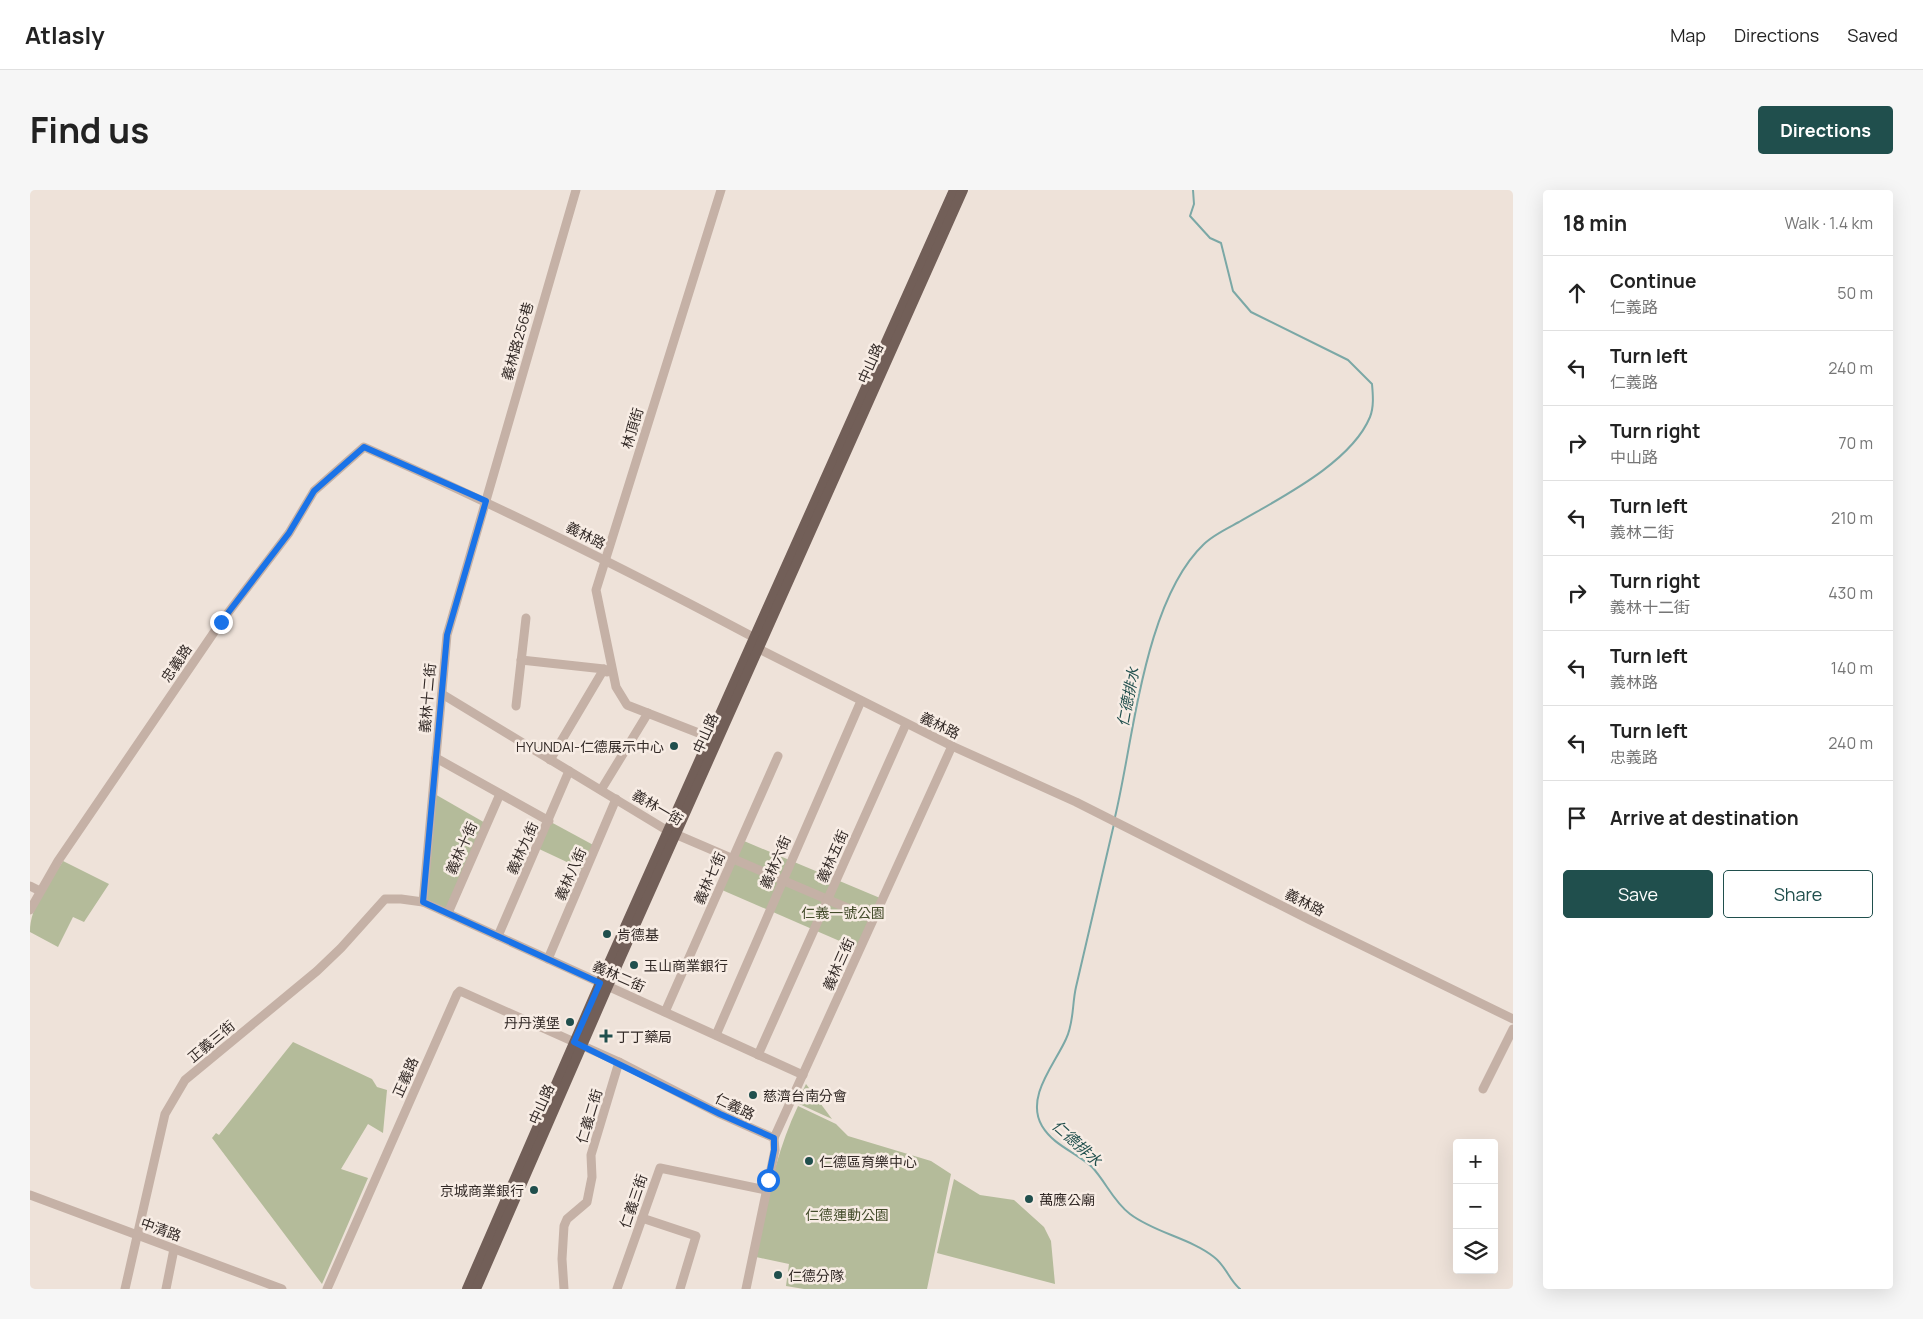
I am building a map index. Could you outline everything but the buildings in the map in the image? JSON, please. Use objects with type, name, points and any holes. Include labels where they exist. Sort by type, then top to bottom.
[{"type":"main road","name":"中山路","points":[[468,1289],[672,832],[755,638],[954,190]]},
{"type":"main road","name":"中山路","points":[[713,738],[759,649],[963,190]]},
{"type":"main road","name":"中山路","points":[[476,1289],[578,1044]]},
{"type":"street","name":"義林路256巷","points":[[486,501],[576,190]]},
{"type":"street","name":"林頂街","points":[[713,738],[627,705],[616,687],[596,590],[721,190]]},
{"type":"street","name":"義林路","points":[[364,447],[486,501],[755,638]]},
{"type":"street","name":"忠義路","points":[[30,910],[40,891],[221,622],[289,533],[314,491],[364,447]]},
{"type":"street","name":"義林十二街","points":[[423,902],[447,635],[486,501]]},
{"type":"street","points":[[516,706],[526,618]]},
{"type":"street","points":[[755,638],[759,649]]},
{"type":"street","name":"義林路","points":[[759,649],[906,724],[1076,802],[1310,920],[1513,1019]]},
{"type":"street","points":[[521,660],[604,669],[614,676]]},
{"type":"street","points":[[550,760],[604,669]]},
{"type":"street","name":"義林一街","points":[[442,694],[672,832],[873,919]]},
{"type":"street","name":"義林六街","points":[[716,1035],[861,701]]},
{"type":"street","points":[[601,790],[648,713]]},
{"type":"street","name":"義林五街","points":[[758,1055],[906,724]]},
{"type":"street","name":"義林三街","points":[[774,1138],[952,746]]},
{"type":"street","name":"義林七街","points":[[666,1012],[778,756]]},
{"type":"street","points":[[436,758],[549,821]]},
{"type":"street","name":"義林九街","points":[[498,936],[569,771]]},
{"type":"street","name":"義林十街","points":[[448,913],[500,794]]},
{"type":"street","name":"義林八街","points":[[548,959],[616,799]]},
{"type":"street","points":[[30,886],[40,891]]},
{"type":"street","name":"正義三街","points":[[125,1289],[165,1114],[185,1080],[317,971],[341,948],[385,899],[401,898],[423,902]]},
{"type":"street","name":"義林二街","points":[[423,902],[803,1075]]},
{"type":"street","name":"正義路","points":[[327,1289],[457,994],[464,992],[578,1044]]},
{"type":"street","points":[[1483,1089],[1513,1029]]},
{"type":"street","name":"仁義路","points":[[578,1044],[619,1062],[720,1114],[774,1138]]},
{"type":"street","name":"仁義二街","points":[[564,1289],[562,1259],[564,1226],[567,1219],[587,1202],[592,1177],[591,1155],[619,1062]]},
{"type":"street","points":[[746,1289],[774,1150],[774,1138]]},
{"type":"street","name":"仁義三街","points":[[617,1289],[660,1168],[766,1190]]},
{"type":"street","name":"中清路","points":[[30,1196],[282,1289]]},
{"type":"street","points":[[642,1218],[696,1236],[680,1289]]},
{"type":"street","points":[[166,1289],[174,1249]]},
{"type":"green space","points":[[433,793],[487,824],[448,913],[423,902]]},
{"type":"green space","points":[[549,821],[597,847],[586,871],[537,848]]},
{"type":"green space","name":"仁義一號公園","points":[[744,841],[880,898],[858,949],[722,890]]},
{"type":"green space","points":[[63,861],[109,884],[84,922],[73,917],[58,947],[30,932],[33,912],[37,903]]},
{"type":"green space","points":[[293,1042],[372,1079],[377,1087],[387,1090],[383,1133],[368,1124],[341,1169],[368,1178],[322,1284],[212,1138],[216,1133],[219,1135]]},
{"type":"green space","points":[[806,1084],[832,1119],[797,1103]]},
{"type":"green space","name":"仁德運動公園","points":[[798,1106],[836,1124],[848,1136],[931,1161],[951,1174],[927,1289],[804,1289],[786,1286],[789,1264],[756,1257],[777,1161]]},
{"type":"green space","points":[[954,1179],[980,1195],[1014,1200],[1044,1227],[1051,1241],[1055,1284],[937,1253]]},
{"type":"waterway","name":"仁德排水","points":[[1115,817],[1144,672],[1154,635],[1167,600],[1184,569],[1204,544],[1212,538],[1313,478],[1331,464],[1361,434],[1370,417],[1373,405],[1372,384],[1348,360],[1251,312],[1233,291],[1221,243],[1210,238],[1190,216],[1194,204],[1193,190]]},
{"type":"waterway","name":"仁德排水","points":[[1114,824],[1076,987],[1069,1033],[1039,1092],[1038,1115],[1047,1133],[1059,1144],[1092,1167],[1124,1209],[1140,1221],[1205,1250],[1218,1261],[1240,1289]]},
{"type":"place","name":"HYUNDAI-仁德展示中心","points":[[674,746]]},
{"type":"place","name":"肯德基","points":[[607,934]]},
{"type":"place","name":"玉山商業銀行","points":[[634,965]]},
{"type":"place","name":"丹丹漢堡","points":[[570,1022]]},
{"type":"place","name":"丁丁藥局","points":[[606,1036]]},
{"type":"place","name":"慈濟台南分會","points":[[753,1095]]},
{"type":"place","name":"仁德區育樂中心","points":[[809,1161]]},
{"type":"place","name":"京城商業銀行","points":[[534,1190]]},
{"type":"place","name":"萬應公廟","points":[[1029,1199]]},
{"type":"place","name":"仁德分隊","points":[[778,1275]]},
{"type":"route","points":[[221,622],[289,533],[314,491],[339,471],[364,447],[486,501],[447,635],[423,902],[600,983],[574,1042],[619,1062],[720,1114],[774,1138],[774,1150],[768,1180]]}]
